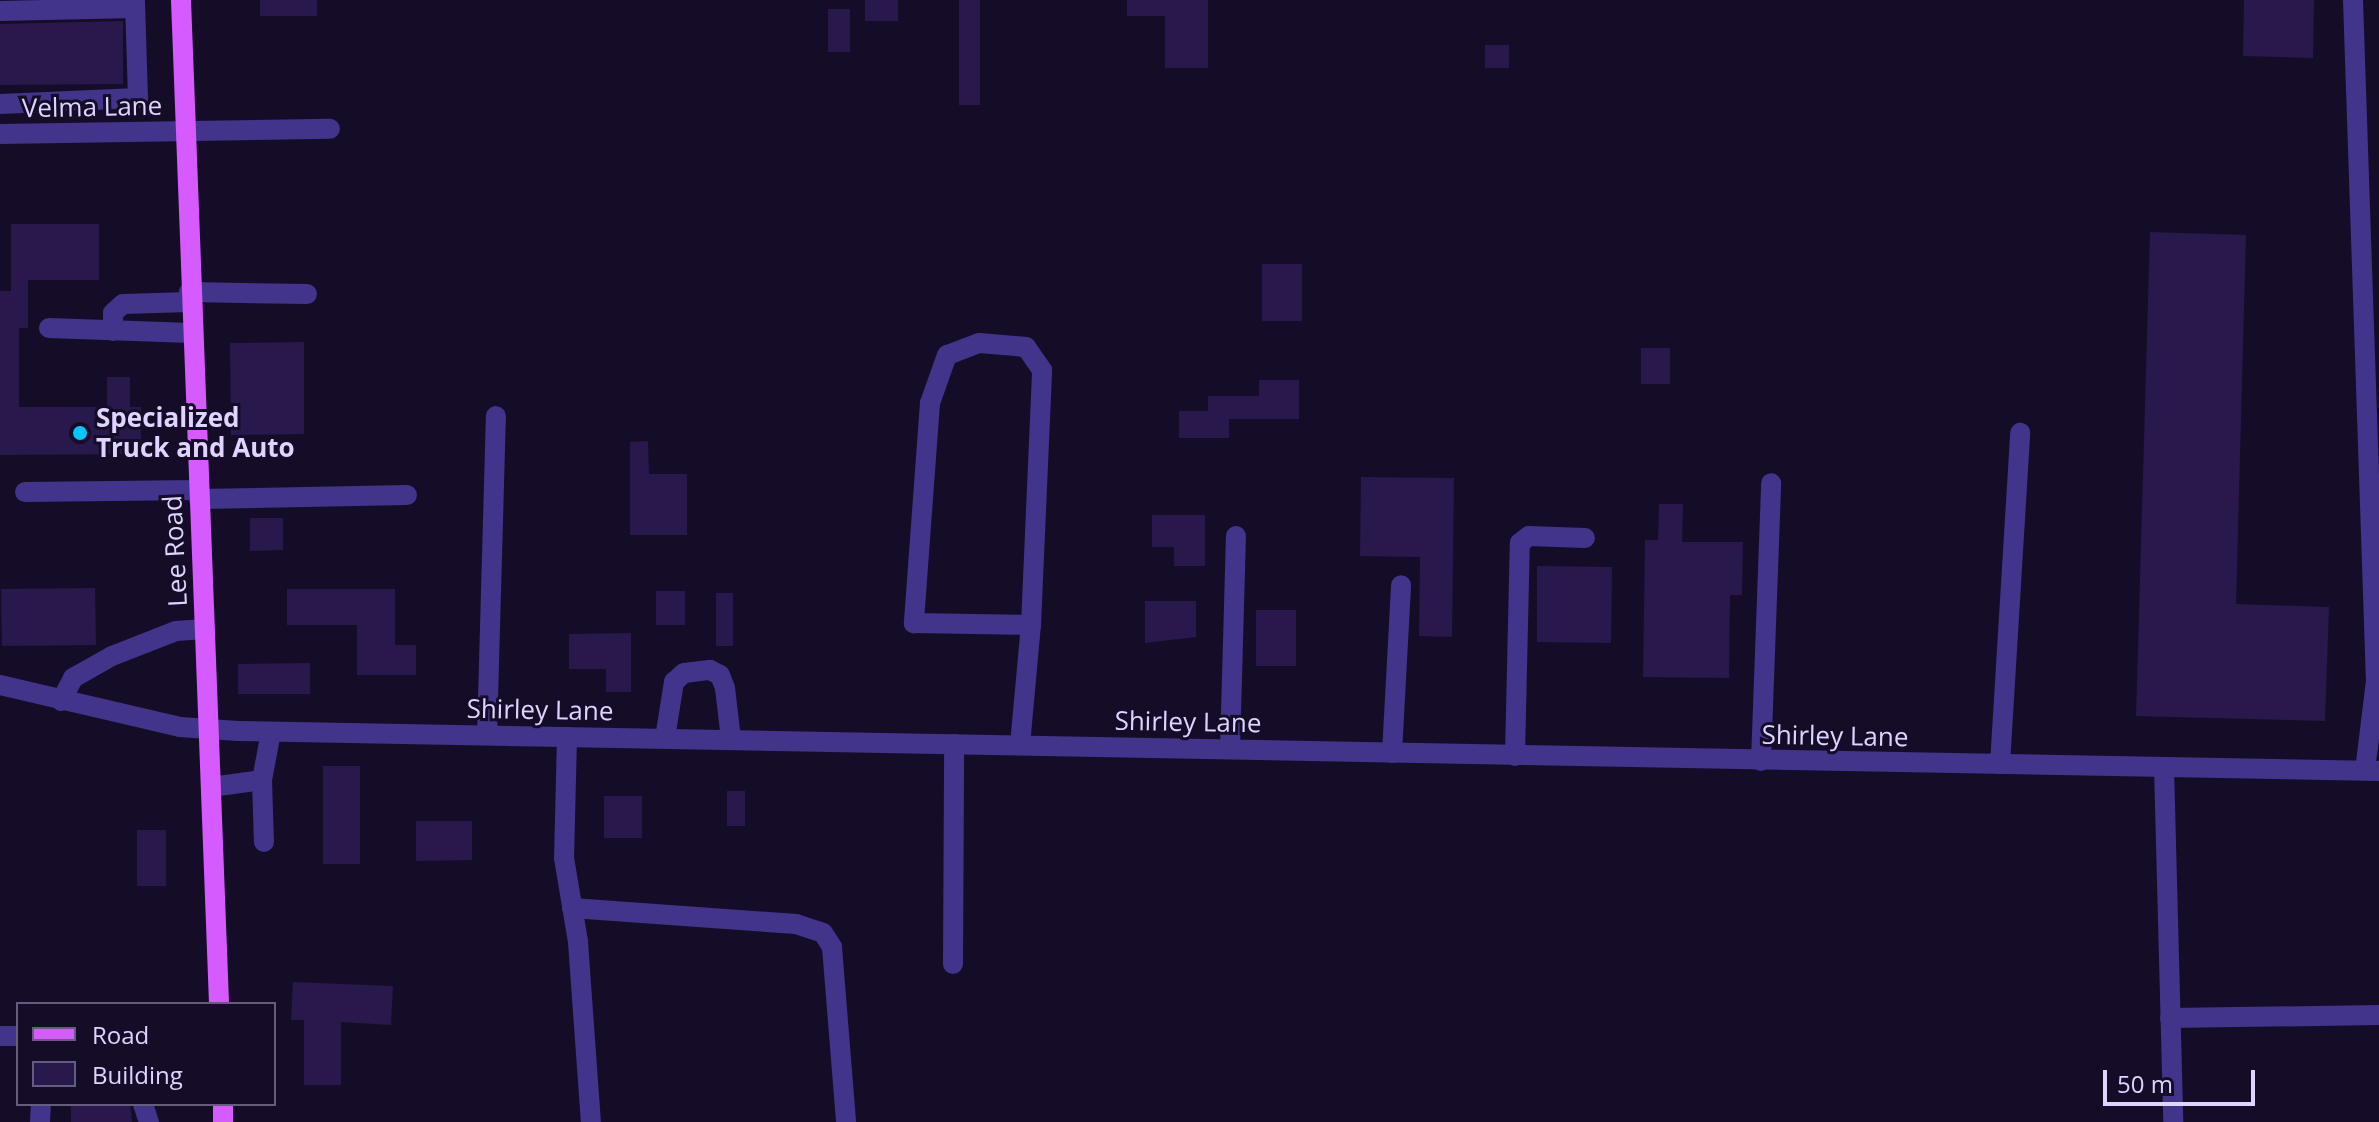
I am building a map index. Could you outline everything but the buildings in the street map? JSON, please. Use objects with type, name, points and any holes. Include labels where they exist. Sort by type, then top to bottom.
[{"type":"main road","name":"Lee Road","points":[[181,0],[189,297],[219,1002]]},
{"type":"street","points":[[2353,0],[2376,681],[2372,770]]},
{"type":"street","points":[[0,11],[135,4],[138,98],[0,104]]},
{"type":"street","name":"Velma Lane","points":[[0,134],[330,129]]},
{"type":"street","points":[[113,331],[113,313],[123,304],[189,297],[307,294]]},
{"type":"street","points":[[49,328],[191,333]]},
{"type":"street","points":[[1020,745],[1031,625],[1042,370],[1026,347],[979,343],[947,355],[930,403],[914,623],[1031,625]]},
{"type":"street","points":[[487,735],[496,416]]},
{"type":"street","points":[[2000,764],[2020,433]]},
{"type":"street","points":[[1761,761],[1771,483]]},
{"type":"street","points":[[25,492],[407,495]]},
{"type":"street","points":[[1230,749],[1236,536]]},
{"type":"street","points":[[1515,756],[1520,543],[1529,536],[1585,538]]},
{"type":"street","points":[[1392,753],[1401,585]]},
{"type":"street","points":[[61,701],[73,678],[112,656],[176,631],[205,629]]},
{"type":"street","points":[[665,738],[674,682],[684,673],[710,670],[720,675],[725,688],[731,739]]},
{"type":"street","name":"Shirley Lane","points":[[0,685],[61,701],[209,729],[271,732],[2372,770]]},
{"type":"street","points":[[264,842],[262,780],[271,732]]},
{"type":"street","points":[[567,737],[564,858],[572,908],[591,1122]]},
{"type":"street","points":[[953,964],[954,744]]},
{"type":"street","points":[[2164,767],[2173,1122]]},
{"type":"street","points":[[211,787],[262,780]]},
{"type":"street","points":[[572,908],[796,924],[823,933],[832,947],[846,1122]]},
{"type":"street","points":[[2170,1018],[2379,1015]]},
{"type":"place","name":"Specialized Truck and Auto","points":[[80,433]]}]
